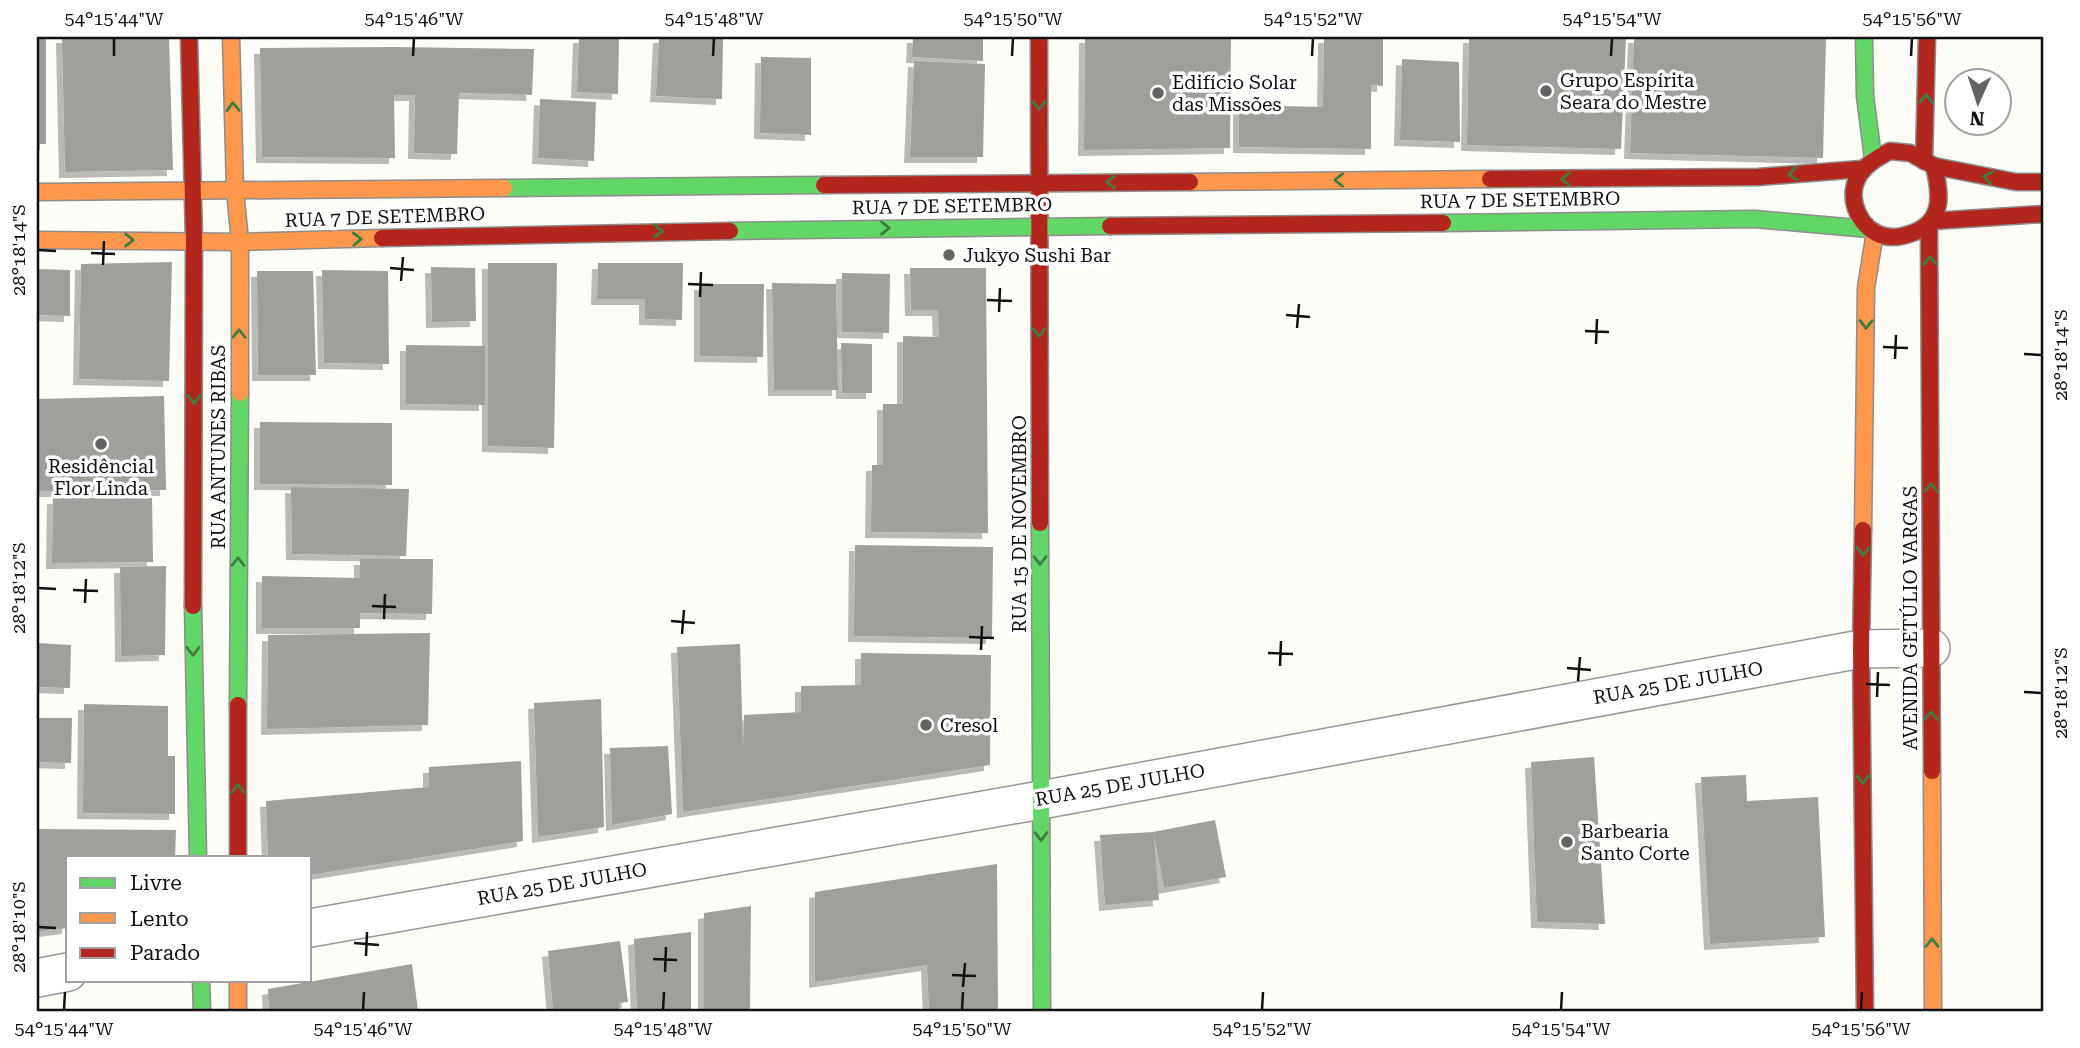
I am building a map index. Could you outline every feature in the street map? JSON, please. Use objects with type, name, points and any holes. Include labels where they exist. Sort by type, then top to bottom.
[{"type":"street","name":"RUA ANTUNES RIBAS","points":[[189,37],[194,240],[193,686],[198,856]]},
{"type":"street","name":"RUA ANTUNES RIBAS","points":[[231,37],[235,190],[240,242],[227,687],[238,856]]},
{"type":"street","name":"RUA 15 DE NOVEMBRO","points":[[1039,37],[1042,1011]]},
{"type":"street","points":[[1864,37],[1867,163]]},
{"type":"street","points":[[1927,37],[1929,163],[1941,196],[1931,223]]},
{"type":"street","points":[[2043,181],[2016,182],[1929,163],[1910,153],[1890,151],[1867,163],[1854,184],[1854,205],[1860,220],[1886,238],[1909,237],[1931,223],[2043,214]]},
{"type":"street","name":"RUA 7 DE SETEMBRO","points":[[37,240],[240,242],[609,226],[1039,226],[1536,200],[1867,163]]},
{"type":"street","name":"RUA 7 DE SETEMBRO","points":[[37,192],[606,192],[1038,182],[1536,200],[1872,230]]},
{"type":"street","name":"AVENIDA GETÚLIO VARGAS","points":[[1931,223],[1933,1011]]},
{"type":"street","points":[[1865,1011],[1861,649],[1866,288],[1872,230]]},
{"type":"street","name":"RUA 25 DE JULHO","points":[[312,928],[1041,800],[1861,649],[1931,648]]},
{"type":"street","points":[[193,686],[227,687]]},
{"type":"street","points":[[37,978],[66,972]]},
{"type":"street","points":[[201,982],[202,1011]]},
{"type":"street","points":[[238,982],[238,1011]]},
{"type":"building","points":[[37,37],[46,37],[46,144],[37,144]]},
{"type":"building","points":[[62,37],[169,37],[173,170],[65,172]]},
{"type":"building","points":[[579,37],[619,37],[618,94],[577,92]]},
{"type":"building","points":[[659,37],[723,37],[722,99],[656,96]]},
{"type":"building","points":[[913,37],[983,37],[983,61],[912,57]]},
{"type":"building","name":"Edifício Solar das Missões","points":[[1085,37],[1231,37],[1230,148],[1084,150]]},
{"type":"building","points":[[1324,37],[1383,37],[1383,86],[1371,85],[1371,149],[1239,147],[1239,105],[1323,107]]},
{"type":"building","name":"Grupo Espírita Seara do Mestre","points":[[1469,37],[1626,37],[1621,149],[1467,145]]},
{"type":"building","points":[[1634,37],[1826,37],[1823,158],[1630,153]]},
{"type":"building","points":[[260,48],[534,49],[532,95],[459,93],[457,154],[414,153],[415,95],[394,95],[395,158],[262,157]]},
{"type":"building","points":[[761,57],[811,58],[811,135],[760,133]]},
{"type":"building","points":[[1402,59],[1459,62],[1460,142],[1400,140]]},
{"type":"building","points":[[914,61],[985,64],[983,157],[910,157]]},
{"type":"building","points":[[540,99],[596,102],[594,161],[538,158]]},
{"type":"building","points":[[172,262],[169,381],[79,379],[81,264]]},
{"type":"building","points":[[488,263],[557,263],[554,448],[488,446]]},
{"type":"building","points":[[598,263],[683,263],[682,320],[645,319],[645,299],[597,299]]},
{"type":"building","points":[[431,267],[475,268],[476,321],[432,322]]},
{"type":"building","points":[[910,268],[986,268],[988,533],[871,532],[872,465],[883,465],[883,404],[903,404],[903,336],[939,337],[938,310],[911,310]]},
{"type":"building","points":[[37,269],[70,270],[70,316],[37,315]]},
{"type":"building","points":[[322,270],[388,271],[389,364],[324,363]]},
{"type":"building","points":[[257,271],[313,271],[316,375],[258,375]]},
{"type":"building","points":[[842,273],[890,274],[889,333],[842,332]]},
{"type":"building","points":[[772,283],[836,284],[838,390],[774,390]]},
{"type":"building","points":[[700,284],[764,284],[763,357],[700,356]]},
{"type":"building","points":[[841,343],[872,344],[872,393],[842,393]]},
{"type":"building","points":[[406,345],[485,346],[485,405],[406,404]]},
{"type":"building","name":"Residêncial Flor Linda","points":[[164,396],[166,490],[37,491],[37,399]]},
{"type":"building","points":[[260,422],[392,423],[392,485],[260,484]]},
{"type":"building","points":[[291,487],[409,489],[406,556],[292,554]]},
{"type":"building","points":[[53,498],[152,498],[153,562],[52,563]]},
{"type":"building","points":[[855,545],[993,547],[992,638],[854,636]]},
{"type":"building","points":[[360,559],[433,559],[432,614],[360,613],[360,628],[262,628],[262,576],[360,578]]},
{"type":"building","points":[[166,566],[165,655],[121,656],[120,567]]},
{"type":"building","points":[[430,633],[428,725],[267,729],[268,635]]},
{"type":"building","points":[[37,643],[71,645],[70,688],[37,687]]},
{"type":"building","points":[[740,644],[743,748],[744,715],[801,712],[801,686],[861,685],[861,653],[991,655],[990,765],[683,812],[677,647]]},
{"type":"building","points":[[601,699],[604,827],[538,837],[534,703]]},
{"type":"building","points":[[84,704],[168,706],[168,756],[175,756],[175,814],[83,813]]},
{"type":"building","points":[[37,718],[72,718],[71,763],[37,762]]},
{"type":"building","points":[[668,746],[672,814],[612,825],[610,748]]},
{"type":"building","name":"Barbearia Santo Corte","points":[[1594,757],[1605,924],[1537,922],[1531,762]]},
{"type":"building","points":[[521,761],[523,841],[312,875],[312,856],[268,856],[266,801],[429,787],[429,767]]},
{"type":"building","points":[[1746,775],[1747,801],[1818,797],[1825,937],[1710,944],[1701,777]]},
{"type":"building","points":[[1215,820],[1226,877],[1164,888],[1154,835],[1159,900],[1105,905],[1100,835],[1153,832]]},
{"type":"building","points":[[37,829],[176,830],[175,856],[66,856],[66,928],[37,932]]},
{"type":"building","points":[[997,864],[998,1011],[929,1011],[927,965],[815,982],[815,892]]},
{"type":"building","points":[[751,906],[750,1011],[704,1011],[704,913]]},
{"type":"building","points":[[691,932],[691,1011],[637,1011],[634,939]]},
{"type":"building","points":[[620,941],[628,1002],[619,1003],[619,1011],[553,1011],[548,951]]},
{"type":"building","points":[[412,964],[418,1011],[269,1011],[268,989]]},
{"type":"traffic: fast","points":[[1864,37],[1865,96],[1873,158]]},
{"type":"traffic: fast","points":[[504,188],[824,185]]},
{"type":"traffic: fast","points":[[1443,223],[1755,219],[1869,229]]},
{"type":"traffic: fast","points":[[730,231],[1110,226]]},
{"type":"traffic: fast","points":[[238,705],[240,393]]},
{"type":"traffic: fast","points":[[1040,523],[1042,1011]]},
{"type":"traffic: fast","points":[[193,606],[198,856]]},
{"type":"traffic: fast","points":[[201,982],[202,1011]]},
{"type":"traffic: slow","points":[[231,37],[235,190],[240,242],[240,393]]},
{"type":"traffic: slow","points":[[1190,182],[1490,179]]},
{"type":"traffic: slow","points":[[37,192],[504,188]]},
{"type":"traffic: slow","points":[[1863,530],[1866,288],[1875,232]]},
{"type":"traffic: slow","points":[[37,240],[240,242],[382,238]]},
{"type":"traffic: slow","points":[[1932,771],[1933,1011]]},
{"type":"traffic: slow","points":[[238,982],[238,1011]]},
{"type":"traffic: jam","points":[[189,37],[194,240],[193,606]]},
{"type":"traffic: jam","points":[[1039,37],[1040,523]]},
{"type":"traffic: jam","points":[[1924,161],[1927,37]]},
{"type":"traffic: jam","points":[[1890,151],[1910,153],[1934,166],[1939,195],[1936,212],[1925,227],[1896,237],[1884,236],[1868,228],[1858,213],[1854,196],[1854,187],[1863,170],[1890,151]]},
{"type":"traffic: jam","points":[[1934,166],[2016,182],[2043,182]]},
{"type":"traffic: jam","points":[[1490,179],[1758,177],[1861,169]]},
{"type":"traffic: jam","points":[[824,185],[1190,182]]},
{"type":"traffic: jam","points":[[1933,221],[2043,214]]},
{"type":"traffic: jam","points":[[1110,226],[1443,223]]},
{"type":"traffic: jam","points":[[1929,225],[1932,771]]},
{"type":"traffic: jam","points":[[382,238],[730,231]]},
{"type":"traffic: jam","points":[[1863,530],[1861,649],[1865,1011]]},
{"type":"traffic: jam","points":[[238,705],[238,856]]},
{"type":"place","name":"Grupo Espírita Seara do Mestre","points":[[1546,91]]},
{"type":"place","name":"Edifício Solar das Missões","points":[[1158,93]]},
{"type":"place","name":"Jukyo Sushi Bar","points":[[949,255]]},
{"type":"place","name":"Residêncial Flor Linda","points":[[101,444]]},
{"type":"place","name":"Cresol","points":[[926,725]]},
{"type":"place","name":"Barbearia Santo Corte","points":[[1567,842]]}]
